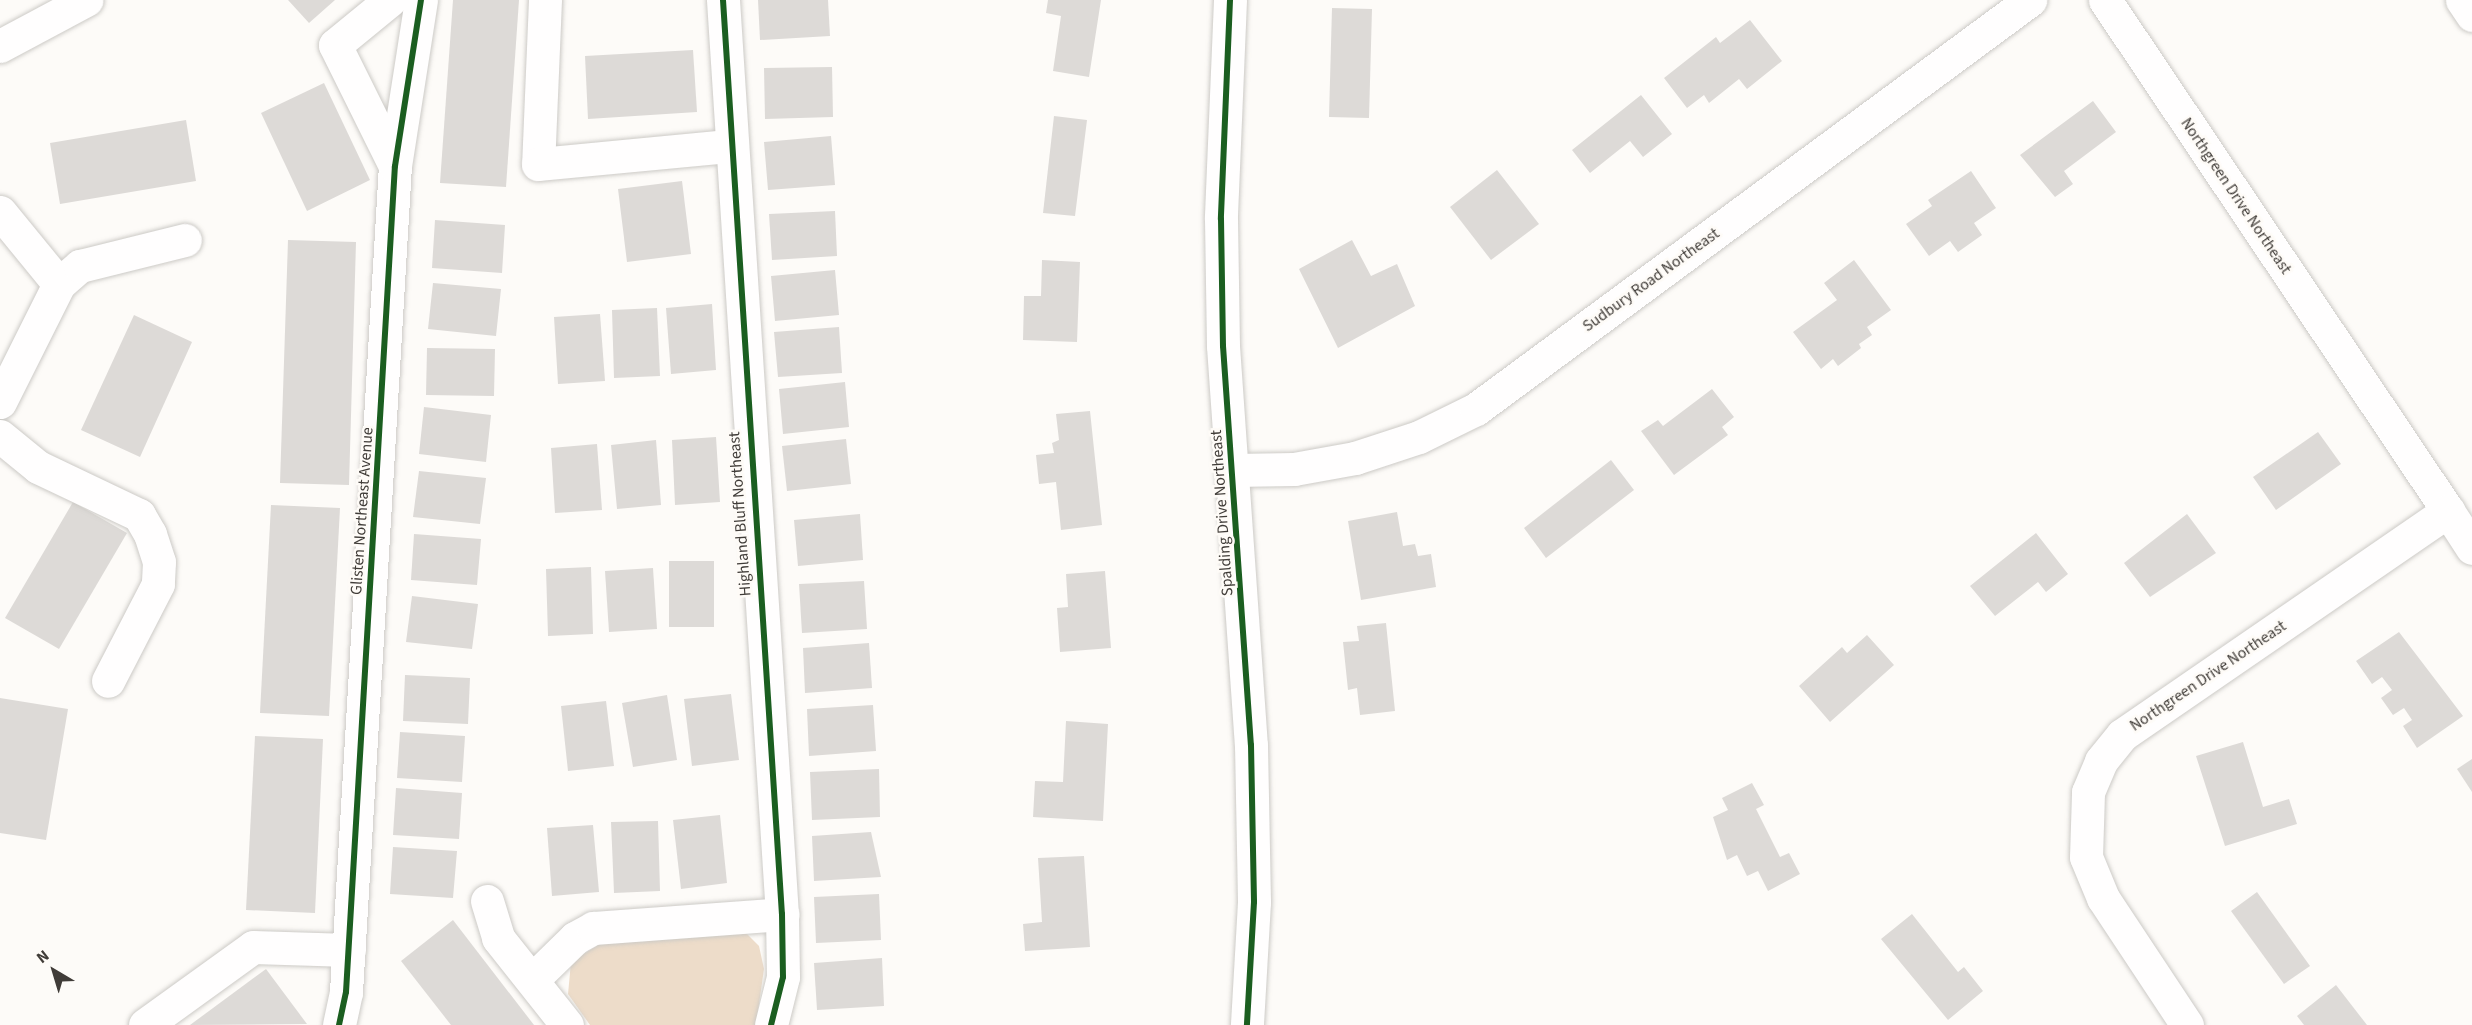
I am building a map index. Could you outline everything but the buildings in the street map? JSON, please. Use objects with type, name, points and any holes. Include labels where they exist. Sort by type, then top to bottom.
[{"type":"main road","points":[[0,46],[86,0]]},
{"type":"main road","name":"Glisten Northeast Avenue","points":[[390,0],[335,45],[395,166]]},
{"type":"main road","name":"Glisten Northeast Avenue","points":[[339,1025],[349,950],[395,166],[421,0]]},
{"type":"main road","points":[[545,0],[538,164],[730,146]]},
{"type":"main road","name":"Highland Bluff Northeast","points":[[723,0],[730,146],[782,914],[783,977],[771,1025]]},
{"type":"main road","name":"Spalding Drive Northeast","points":[[1230,0],[1221,219],[1222,346],[1233,470],[1251,745],[1254,902],[1247,1025]]},
{"type":"main road","name":"Sudbury Road Northeast","points":[[1233,470],[1294,469],[1355,458],[1419,437],[1476,409],[2031,0]]},
{"type":"main road","name":"Northgreen Drive Northeast","points":[[2105,0],[2472,548]]},
{"type":"main road","points":[[2462,0],[2472,15]]},
{"type":"main road","points":[[0,212],[59,284]]},
{"type":"main road","points":[[0,402],[59,284],[80,266],[185,240]]},
{"type":"main road","points":[[0,435],[38,467],[138,515],[150,534],[159,562],[158,584],[108,681]]},
{"type":"main road","name":"Northgreen Drive Northeast","points":[[2187,1025],[2103,898],[2086,857],[2088,792],[2101,761],[2122,735],[2448,511]]},
{"type":"main road","points":[[487,901],[498,938],[567,1025]]},
{"type":"main road","points":[[532,980],[575,938],[593,928],[782,914]]},
{"type":"main road","points":[[145,1025],[253,947],[349,950]]},
{"type":"shaded area","points":[[747,934],[759,946],[764,969],[756,1025],[590,1025],[568,994],[571,962],[606,940]]},
{"type":"cycle path","points":[[339,1025],[346,992],[395,166],[421,0]]},
{"type":"cycle path","points":[[723,0],[782,914],[783,977],[771,1025]]},
{"type":"cycle path","points":[[1230,0],[1221,219],[1223,346],[1251,745],[1254,902],[1247,1025]]}]
